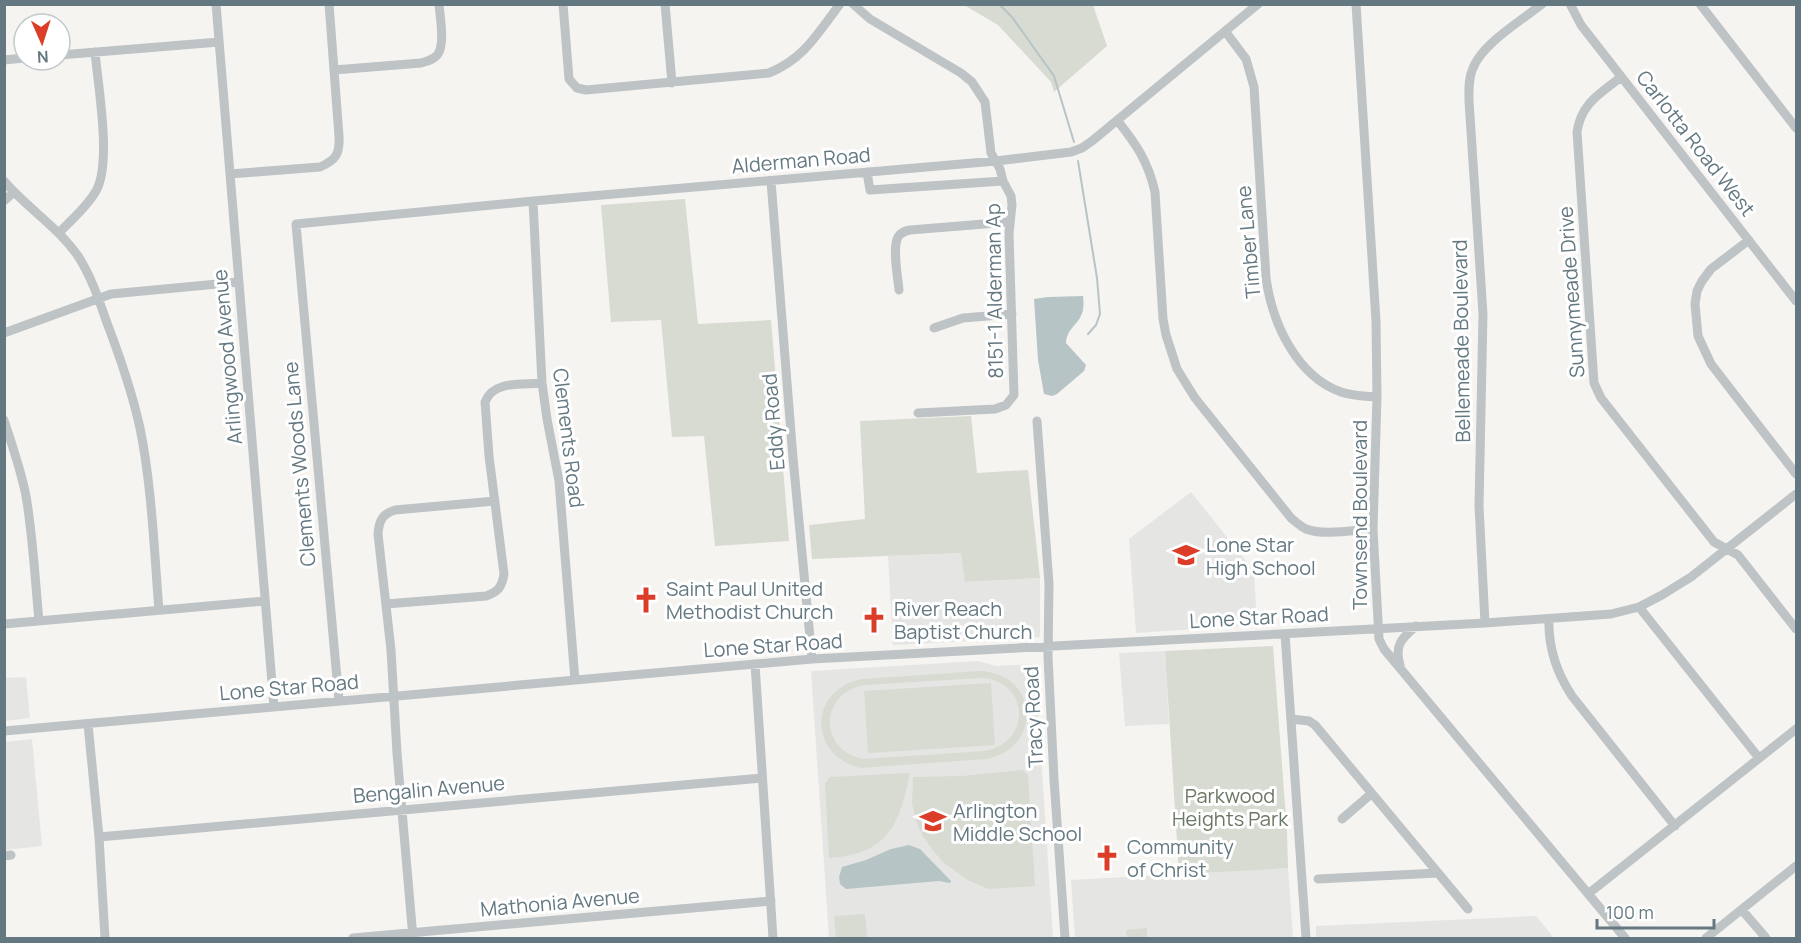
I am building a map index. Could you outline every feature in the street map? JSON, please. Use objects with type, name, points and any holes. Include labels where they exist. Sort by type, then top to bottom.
[{"type":"street","name":"Arlingwood Avenue","points":[[216,4],[274,707]]},
{"type":"street","points":[[230,174],[320,167],[331,162],[337,155],[340,146],[329,4]]},
{"type":"street","points":[[334,70],[421,63],[431,60],[438,54],[441,37],[439,4]]},
{"type":"street","points":[[562,4],[569,79],[577,88],[586,90],[769,73],[783,68],[803,52],[840,4]]},
{"type":"street","points":[[665,4],[672,82]]},
{"type":"street","name":"8151-1 Alderman Ap","points":[[853,4],[870,19],[972,82],[985,102],[991,153],[1011,196],[1014,395],[1009,402],[994,409],[918,413]]},
{"type":"street","name":"Alderman Road","points":[[296,224],[996,161],[1071,152],[1082,148],[1258,4]]},
{"type":"street","name":"Townsend Boulevard","points":[[1356,4],[1376,321],[1377,396],[1373,529],[1379,639],[1383,647],[1625,939]]},
{"type":"street","name":"Bellemeade Boulevard","points":[[1485,623],[1479,506],[1483,315],[1469,83],[1472,70],[1485,50],[1542,4]]},
{"type":"street","name":"Carlotta Road West","points":[[1570,4],[1581,26],[1797,301]]},
{"type":"street","points":[[1714,4],[1703,8],[1797,128]]},
{"type":"street","name":"Timber Lane","points":[[1225,32],[1246,59],[1254,87],[1266,278],[1268,295],[1281,333],[1305,367],[1329,388],[1344,393],[1377,396]]},
{"type":"street","points":[[72,54],[219,42]]},
{"type":"street","points":[[59,233],[96,191],[102,177],[103,140],[95,52]]},
{"type":"street","name":"Sunnymeade Drive","points":[[1622,77],[1584,109],[1577,132],[1594,383],[1601,399],[1714,542],[1738,555],[1797,629]]},
{"type":"street","points":[[1117,120],[1136,143],[1151,176],[1155,192],[1163,319],[1170,352],[1186,385],[1298,525],[1317,532],[1373,529]]},
{"type":"street","points":[[867,172],[870,190],[1002,177]]},
{"type":"street","points":[[4,181],[59,233],[79,258],[98,299],[124,369],[140,428],[146,461],[159,610]]},
{"type":"street","name":"Eddy Road","points":[[771,181],[812,659]]},
{"type":"street","points":[[4,201],[14,192]]},
{"type":"street","name":"Clements Road","points":[[533,201],[542,383],[559,481],[575,680]]},
{"type":"street","points":[[899,290],[896,244],[903,232],[1010,222]]},
{"type":"street","name":"Clements Woods Lane","points":[[296,224],[339,701]]},
{"type":"street","points":[[1749,240],[1711,269],[1702,281],[1697,291],[1695,304],[1698,336],[1711,364],[1797,474]]},
{"type":"street","points":[[4,333],[111,294],[239,282]]},
{"type":"street","points":[[934,328],[963,318],[1012,314]]},
{"type":"street","points":[[386,604],[486,596],[500,588],[504,574],[485,411],[488,394],[503,386],[542,383]]},
{"type":"street","points":[[4,420],[26,495],[39,621]]},
{"type":"street","name":"Tracy Road","points":[[1037,422],[1049,584],[1048,646],[1065,939]]},
{"type":"street","name":"Lone Star Road","points":[[4,731],[812,659],[1485,623],[1611,614],[1639,607],[1692,577],[1797,494]]},
{"type":"street","points":[[412,936],[378,524],[382,516],[395,510],[495,501]]},
{"type":"street","points":[[4,624],[266,601]]},
{"type":"street","points":[[1639,607],[1759,759]]},
{"type":"street","points":[[1549,619],[1552,654],[1556,669],[1564,683],[1675,826]]},
{"type":"street","points":[[1402,670],[1397,655],[1400,643],[1417,626]]},
{"type":"street","points":[[1285,634],[1306,939]]},
{"type":"street","points":[[755,664],[773,939]]},
{"type":"street","points":[[1291,719],[1309,721],[1315,725],[1468,909]]},
{"type":"street","points":[[88,724],[99,837],[105,939]]},
{"type":"street","points":[[1588,894],[1797,729]]},
{"type":"street","name":"Bengalin Avenue","points":[[99,837],[762,778]]},
{"type":"street","points":[[1342,819],[1371,794]]},
{"type":"street","points":[[1706,939],[1797,866]]},
{"type":"street","points":[[1318,879],[1438,873]]},
{"type":"street","name":"Mathonia Avenue","points":[[353,939],[412,936],[771,901]]},
{"type":"street","points":[[1742,910],[1766,939]]},
{"type":"shaded area","points":[[1083,296],[1082,313],[1067,336],[1066,343],[1086,365],[1084,371],[1057,394],[1052,396],[1044,394],[1038,360],[1034,299]]},
{"type":"shaded area","name":"Lone Star High School","points":[[1191,492],[1254,571],[1257,625],[1136,633],[1129,539]]},
{"type":"shaded area","points":[[962,553],[966,582],[1040,578],[1040,637],[893,645],[888,556]]},
{"type":"shaded area","points":[[1165,651],[1169,724],[1125,726],[1119,653]]},
{"type":"shaded area","name":"Arlington Middle School","points":[[978,661],[996,666],[1035,664],[1053,938],[829,938],[811,671]]},
{"type":"shaded area","points":[[26,677],[30,718],[5,721],[5,678]]},
{"type":"shaded area","points":[[32,739],[42,846],[5,850],[5,742]]},
{"type":"shaded area","points":[[909,845],[920,849],[951,881],[950,883],[939,881],[846,889],[840,884],[839,877],[842,867],[891,849]]},
{"type":"shaded area","points":[[1288,868],[1293,938],[1075,938],[1071,880]]},
{"type":"shaded area","points":[[1536,916],[1554,938],[1316,938],[1316,926]]},
{"type":"green space","points":[[964,5],[1093,5],[1107,46],[1054,92],[1051,82],[998,25]]},
{"type":"green space","points":[[685,199],[698,324],[771,320],[789,541],[715,546],[704,436],[672,437],[661,320],[611,322],[601,205]]},
{"type":"green space","points":[[971,416],[977,473],[1028,470],[1040,578],[965,582],[961,553],[812,559],[809,525],[865,519],[860,421]]},
{"type":"green space","name":"Parkwood Heights Park","points":[[1273,646],[1288,868],[1179,874],[1165,651]]},
{"type":"green space","points":[[980,671],[1000,675],[1014,684],[1023,697],[1026,712],[1025,727],[1017,741],[1005,752],[986,759],[860,768],[843,761],[831,750],[823,736],[821,722],[824,708],[832,695],[845,685],[863,679]],"holes":[[[981,678],[997,681],[1009,689],[1016,700],[1019,712],[1017,724],[1011,736],[1001,745],[985,751],[862,759],[848,753],[838,744],[832,733],[830,721],[832,709],[849,690],[864,685]]]},
{"type":"green space","points":[[991,683],[995,745],[868,753],[864,691]]},
{"type":"green space","points":[[1023,770],[1028,775],[1035,886],[988,889],[968,880],[944,863],[922,835],[912,804],[913,777],[962,776]]},
{"type":"green space","points":[[910,773],[901,808],[888,834],[865,850],[829,858],[825,784],[830,777]]},
{"type":"green space","points":[[865,914],[867,938],[836,938],[834,916]]},
{"type":"green space","points":[[1147,928],[1147,938],[1127,938],[1126,930]]},
{"type":"waterway","points":[[999,4],[1012,17],[1054,76],[1074,142]]},
{"type":"waterway","points":[[1078,161],[1097,278],[1100,314],[1096,325],[1088,334]]},
{"type":"place","name":"Lone Star High School","points":[[1186,555]]},
{"type":"place","name":"Saint Paul United Methodist Church","points":[[646,600]]},
{"type":"place","name":"River Reach Baptist Church","points":[[874,620]]},
{"type":"place","name":"Arlington Middle School","points":[[933,821]]},
{"type":"place","name":"Community of Christ","points":[[1107,858]]}]
